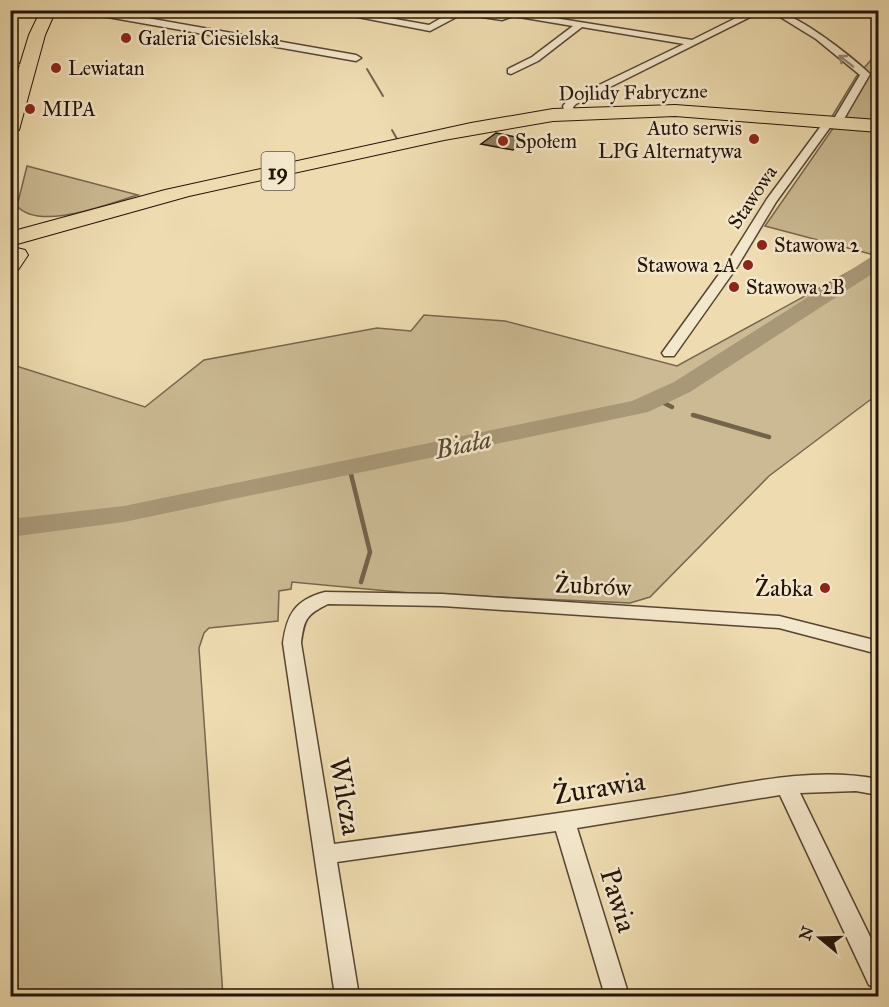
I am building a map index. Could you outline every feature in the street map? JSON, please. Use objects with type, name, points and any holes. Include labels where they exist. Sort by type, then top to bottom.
[{"type":"highway","points":[[12,71],[36,10]]},
{"type":"highway","points":[[10,130],[33,46],[49,11]]},
{"type":"highway","name":"Dojlidy Fabryczne","points":[[165,196],[485,126],[570,114],[703,112],[879,126]]},
{"type":"highway","name":"19","points":[[12,245],[83,220],[165,196]]},
{"type":"highway","name":"19","points":[[12,245],[165,196]]},
{"type":"street","points":[[326,10],[427,28],[436,27],[462,11],[506,17],[519,12],[694,43]]},
{"type":"street","points":[[570,114],[568,106],[572,102],[760,10]]},
{"type":"street","name":"Stawowa","points":[[669,353],[731,267],[771,201],[826,126],[832,122],[865,74],[839,56],[826,42],[783,19],[773,10]]},
{"type":"street","points":[[49,11],[98,11],[356,58]]},
{"type":"street","points":[[511,71],[535,59],[582,24]]},
{"type":"street","name":"Żubrów","points":[[304,608],[326,598],[442,600],[712,616],[779,622],[879,647]]},
{"type":"street","name":"Wilcza","points":[[304,608],[295,621],[292,643],[327,854],[347,996]]},
{"type":"street","name":"Żurawia","points":[[327,854],[564,822],[818,782],[865,783],[879,787]]},
{"type":"street","points":[[787,788],[879,977]]},
{"type":"street","name":"Pawia","points":[[564,822],[617,996]]},
{"type":"shaded area","points":[[878,52],[878,256],[765,226],[836,124],[831,118],[856,77]]},
{"type":"shaded area","points":[[27,166],[138,195],[93,209],[58,216],[28,213],[17,206]]},
{"type":"shaded area","points":[[878,256],[878,280],[872,284],[878,287],[878,394],[769,476],[650,597],[630,603],[409,593],[292,582],[291,589],[279,591],[278,621],[209,628],[204,633],[199,648],[223,996],[11,996],[10,364],[145,407],[204,360],[377,328],[411,331],[424,315],[505,321],[677,366]]},
{"type":"building","name":"Społem","points":[[496,133],[526,139],[513,150],[481,144]]},
{"type":"waterway","points":[[367,69],[383,96]]},
{"type":"waterway","points":[[392,130],[397,139]]},
{"type":"waterway","name":"Biała","points":[[10,528],[124,514],[639,407],[682,387],[878,261]]},
{"type":"waterway","points":[[658,400],[672,407]]},
{"type":"waterway","points":[[693,415],[769,437]]},
{"type":"waterway","points":[[349,466],[370,552],[361,582]]},
{"type":"place","name":"Galeria Ciesielska","points":[[126,38]]},
{"type":"place","name":"Lewiatan","points":[[56,68]]},
{"type":"place","name":"MIPA","points":[[30,109]]},
{"type":"place","name":"Auto serwis LPG Alternatywa","points":[[754,139]]},
{"type":"place","name":"Społem","points":[[503,141]]},
{"type":"place","name":"Stawowa 2","points":[[762,245]]},
{"type":"place","name":"Stawowa 2A","points":[[748,265]]},
{"type":"place","name":"Stawowa 2B","points":[[734,287]]},
{"type":"place","name":"Żabka","points":[[825,588]]}]
